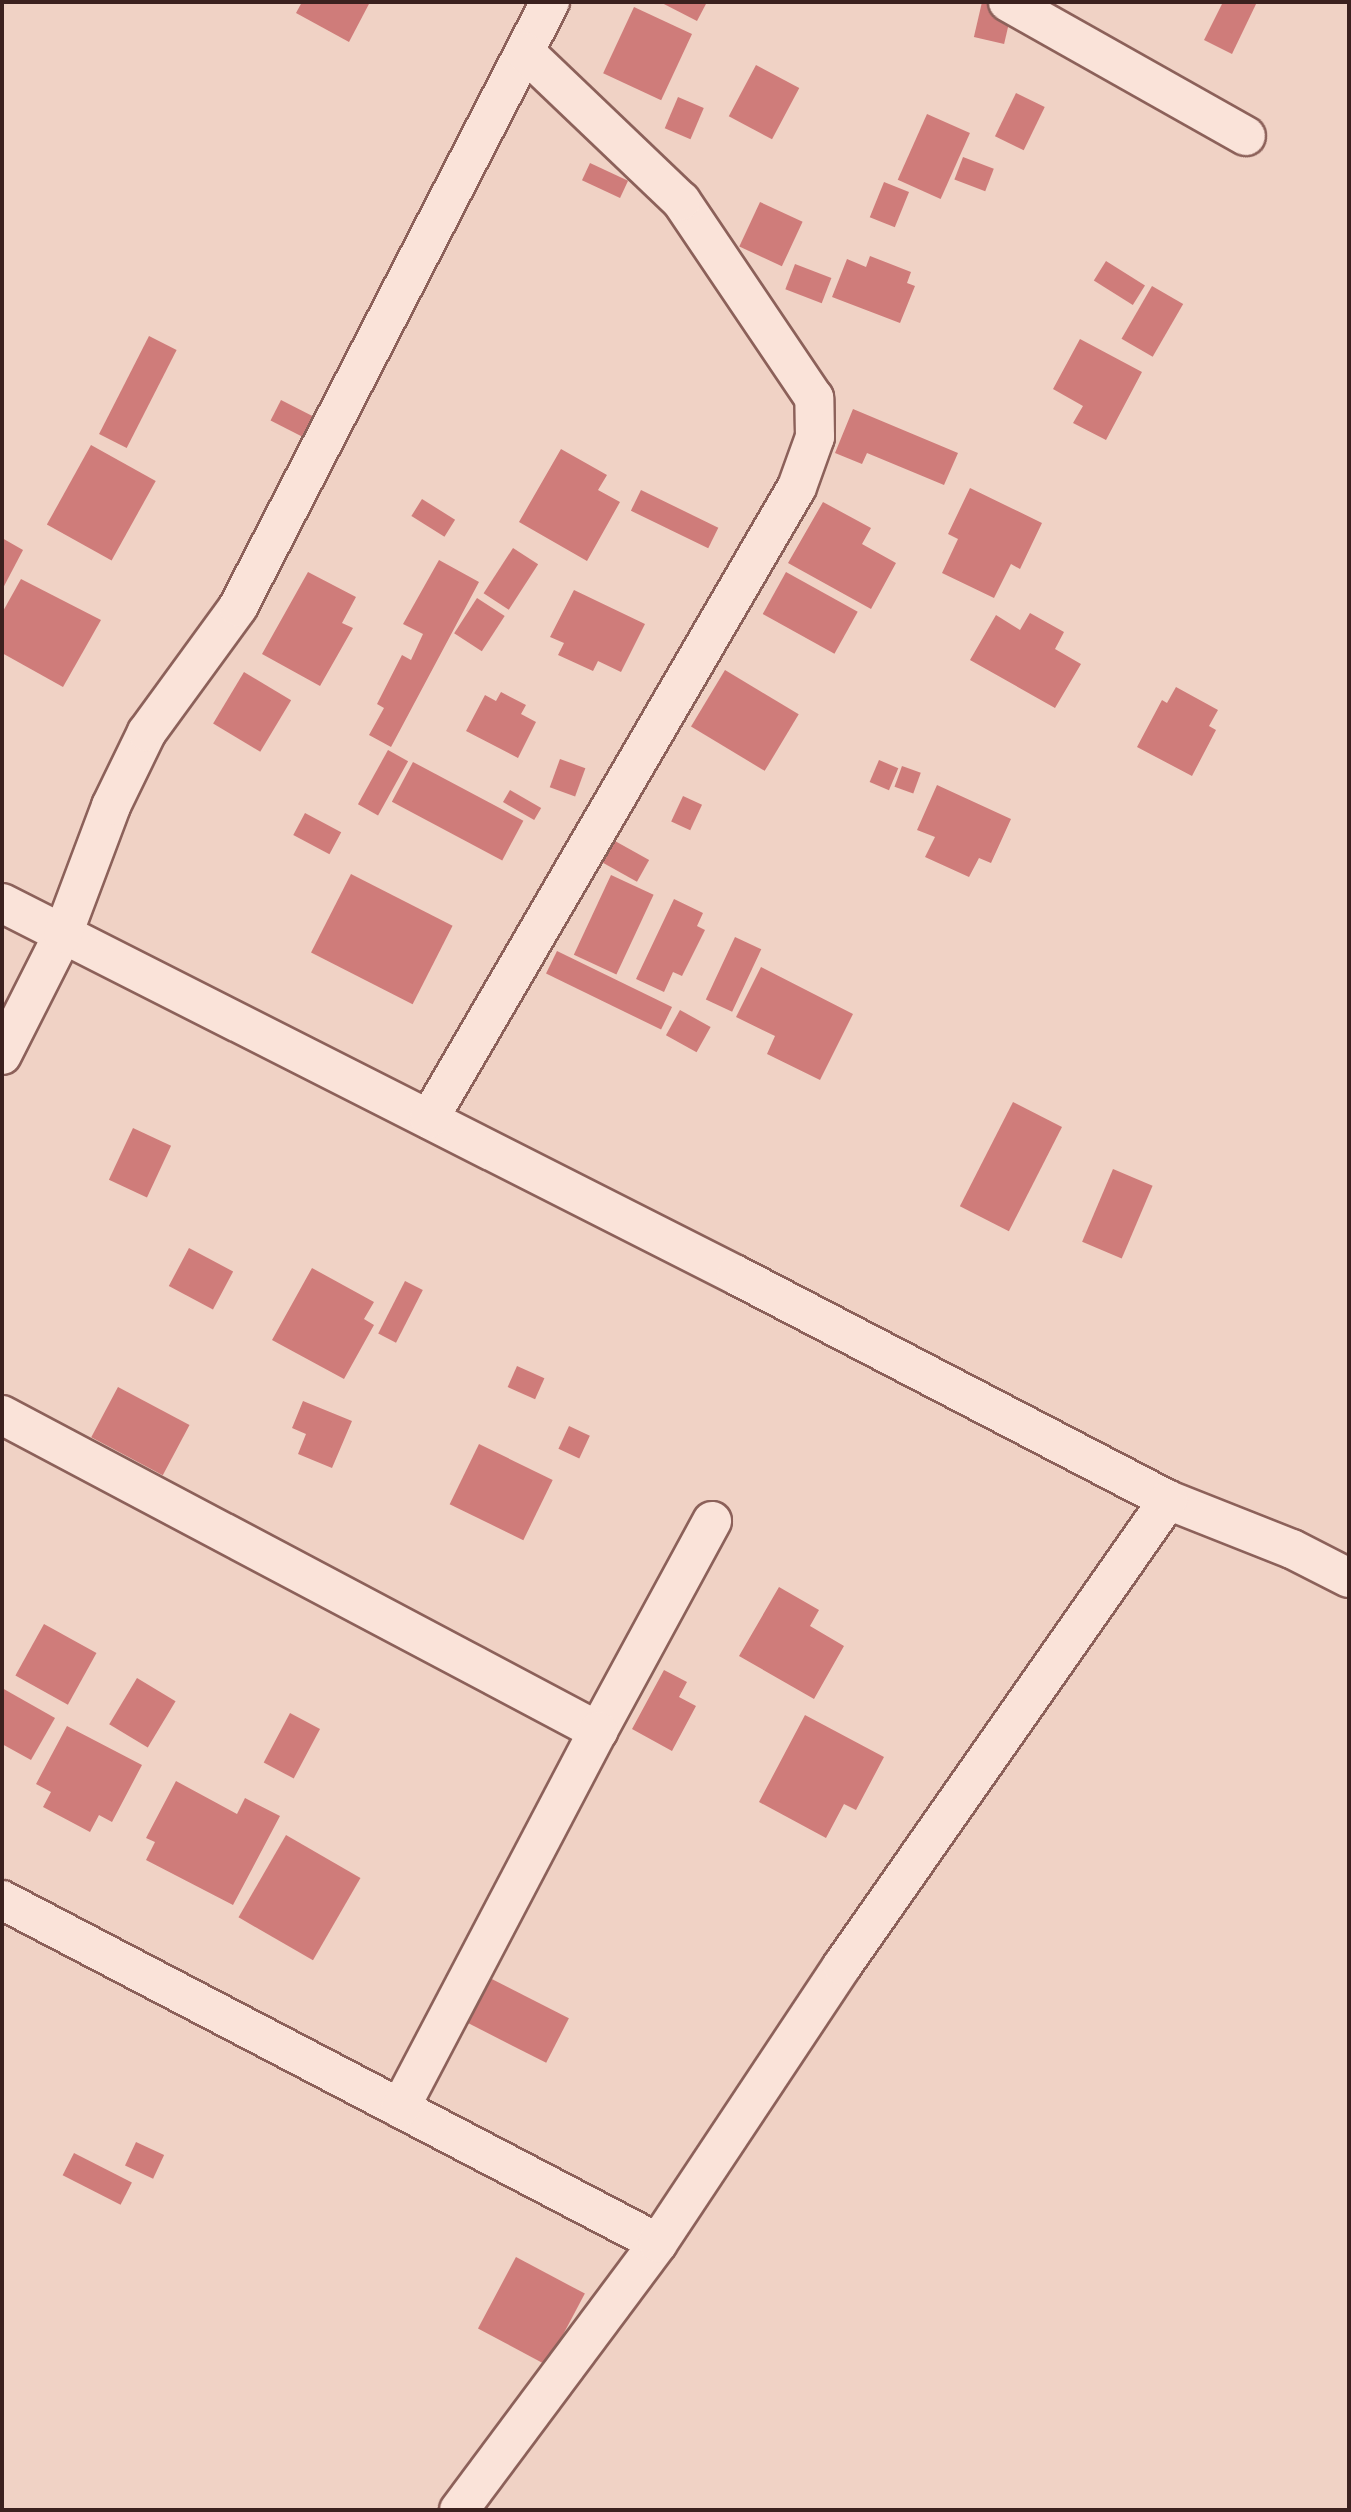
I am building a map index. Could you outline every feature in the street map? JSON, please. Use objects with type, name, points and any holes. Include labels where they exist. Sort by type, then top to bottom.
[{"type":"street","points":[[2,1055],[64,934],[111,806],[147,732],[238,607],[550,2]]},
{"type":"street","points":[[1009,2],[1246,136]]},
{"type":"street","points":[[429,1119],[797,487],[815,437],[814,398],[681,201],[525,52]]},
{"type":"street","points":[[2,903],[429,1119],[1168,1500],[1292,1549],[1349,1578]]},
{"type":"street","points":[[2,1415],[598,1731]]},
{"type":"street","points":[[459,2510],[658,2243],[842,1966],[1168,1500]]},
{"type":"street","points":[[400,2108],[598,1731],[712,1521]]},
{"type":"street","points":[[2,1900],[658,2243]]},
{"type":"building","points":[[302,2],[370,2],[349,42],[296,13]]},
{"type":"building","points":[[660,2],[707,2],[697,21]]},
{"type":"building","points":[[982,2],[1012,9],[1004,44],[974,37]]},
{"type":"building","points":[[1223,2],[1257,2],[1232,54],[1204,40]]},
{"type":"building","points":[[634,7],[692,34],[661,100],[603,73]]},
{"type":"building","points":[[756,65],[799,88],[772,139],[729,116]]},
{"type":"building","points":[[1016,93],[1045,107],[1024,150],[995,136]]},
{"type":"building","points":[[678,97],[704,108],[690,139],[665,128]]},
{"type":"building","points":[[927,114],[970,133],[941,199],[898,180]]},
{"type":"building","points":[[963,157],[994,169],[985,191],[954,179]]},
{"type":"building","points":[[590,163],[628,181],[620,198],[582,180]]},
{"type":"building","points":[[884,182],[909,192],[895,227],[870,217]]},
{"type":"building","points":[[760,202],[803,222],[782,266],[739,246]]},
{"type":"building","points":[[870,256],[911,272],[907,283],[915,286],[900,323],[832,297],[847,259],[866,267]]},
{"type":"building","points":[[1106,261],[1145,285],[1133,305],[1094,281]]},
{"type":"building","points":[[795,264],[831,278],[822,303],[785,289]]},
{"type":"building","points":[[1152,286],[1183,304],[1153,357],[1122,339]]},
{"type":"building","points":[[149,336],[177,350],[127,448],[99,434]]},
{"type":"building","points":[[1080,339],[1142,372],[1106,440],[1073,423],[1083,406],[1053,389]]},
{"type":"building","points":[[281,400],[320,420],[310,440],[271,420]]},
{"type":"building","points":[[853,409],[958,453],[944,485],[867,453],[862,464],[835,453]]},
{"type":"building","points":[[91,445],[156,481],[112,560],[47,525]]},
{"type":"building","points":[[561,449],[607,475],[598,490],[620,502],[587,561],[519,522]]},
{"type":"building","points":[[970,488],[1042,523],[1020,569],[1011,564],[994,598],[942,573],[958,539],[948,534]]},
{"type":"building","points":[[641,490],[718,528],[708,548],[631,511]]},
{"type":"building","points":[[422,499],[455,520],[444,537],[411,516]]},
{"type":"building","points":[[823,502],[871,528],[862,544],[896,563],[871,609],[788,563]]},
{"type":"building","points":[[2,538],[23,550],[2,590]]},
{"type":"building","points":[[513,548],[538,564],[509,610],[484,593]]},
{"type":"building","points":[[439,560],[479,582],[391,747],[369,735],[384,708],[377,704],[402,655],[411,660],[423,634],[403,624]]},
{"type":"building","points":[[308,572],[356,597],[342,623],[353,628],[320,686],[262,654]]},
{"type":"building","points":[[786,572],[858,612],[834,654],[763,614]]},
{"type":"building","points":[[21,579],[101,620],[63,687],[2,653],[2,613]]},
{"type":"building","points":[[574,590],[645,624],[621,672],[598,661],[593,671],[558,655],[564,643],[550,637]]},
{"type":"building","points":[[477,598],[505,616],[482,651],[454,633]]},
{"type":"building","points":[[1030,613],[1064,632],[1055,649],[1081,664],[1055,708],[970,660],[996,615],[1020,630]]},
{"type":"building","points":[[725,670],[799,714],[765,771],[691,727]]},
{"type":"building","points":[[244,672],[291,700],[260,752],[213,723]]},
{"type":"building","points":[[1176,687],[1218,710],[1209,726],[1216,730],[1192,776],[1137,747],[1162,700],[1167,703]]},
{"type":"building","points":[[501,692],[526,705],[521,714],[536,722],[518,758],[466,731],[485,695],[496,701]]},
{"type":"building","points":[[388,750],[408,761],[378,815],[358,804]]},
{"type":"building","points":[[560,759],[585,768],[575,796],[550,787]]},
{"type":"building","points":[[879,760],[898,768],[889,790],[870,782]]},
{"type":"building","points":[[413,762],[523,821],[502,860],[392,802]]},
{"type":"building","points":[[902,766],[921,773],[913,794],[894,787]]},
{"type":"building","points":[[937,785],[1011,819],[991,863],[979,858],[969,877],[925,857],[935,837],[917,830]]},
{"type":"building","points":[[510,790],[541,808],[534,820],[503,802]]},
{"type":"building","points":[[683,796],[702,805],[690,830],[671,821]]},
{"type":"building","points":[[305,813],[341,832],[329,854],[293,835]]},
{"type":"building","points":[[615,841],[649,860],[637,882],[603,863]]},
{"type":"building","points":[[351,874],[453,926],[413,1004],[311,952]]},
{"type":"building","points":[[611,875],[654,895],[616,975],[574,955]]},
{"type":"building","points":[[674,899],[703,913],[697,926],[705,930],[682,976],[673,972],[664,992],[636,979]]},
{"type":"building","points":[[735,937],[761,949],[732,1012],[706,1000]]},
{"type":"building","points":[[557,951],[672,1007],[661,1030],[546,973]]},
{"type":"building","points":[[761,967],[853,1014],[820,1080],[767,1054],[775,1036],[736,1017]]},
{"type":"building","points":[[680,1010],[711,1027],[697,1052],[666,1035]]},
{"type":"building","points":[[1013,1102],[1062,1127],[1009,1231],[960,1206]]},
{"type":"building","points":[[133,1128],[171,1146],[147,1197],[109,1180]]},
{"type":"building","points":[[1113,1169],[1153,1186],[1122,1259],[1082,1242]]},
{"type":"building","points":[[189,1248],[233,1271],[213,1309],[169,1286]]},
{"type":"building","points":[[312,1268],[374,1302],[364,1319],[374,1325],[344,1379],[272,1340]]},
{"type":"building","points":[[405,1281],[423,1290],[396,1343],[378,1334]]},
{"type":"building","points":[[517,1366],[544,1378],[535,1399],[508,1387]]},
{"type":"building","points":[[118,1387],[190,1425],[163,1475],[91,1437]]},
{"type":"building","points":[[303,1401],[352,1421],[332,1468],[298,1454],[306,1434],[292,1428]]},
{"type":"building","points":[[569,1426],[590,1436],[579,1458],[558,1449]]},
{"type":"building","points":[[479,1444],[553,1480],[523,1540],[450,1504]]},
{"type":"building","points":[[779,1587],[819,1610],[810,1626],[844,1646],[814,1699],[739,1656]]},
{"type":"building","points":[[44,1624],[96,1653],[68,1705],[15,1676]]},
{"type":"building","points":[[664,1670],[687,1682],[679,1697],[696,1706],[672,1751],[632,1729]]},
{"type":"building","points":[[137,1678],[176,1701],[148,1747],[109,1724]]},
{"type":"building","points":[[2,1688],[55,1718],[31,1760],[2,1744]]},
{"type":"building","points":[[290,1713],[320,1729],[294,1778],[264,1762]]},
{"type":"building","points":[[805,1715],[884,1757],[856,1810],[844,1804],[826,1838],[759,1802]]},
{"type":"building","points":[[67,1726],[142,1765],[112,1822],[99,1815],[90,1832],[43,1807],[51,1792],[36,1784]]},
{"type":"building","points":[[176,1781],[237,1814],[245,1798],[280,1816],[233,1905],[146,1860],[155,1842],[146,1838]]},
{"type":"building","points":[[286,1835],[360,1878],[313,1960],[238,1917]]},
{"type":"building","points":[[478,1972],[569,2018],[546,2063],[455,2017]]},
{"type":"building","points":[[136,2142],[164,2155],[153,2179],[125,2166]]},
{"type":"building","points":[[74,2153],[132,2183],[121,2205],[63,2175]]},
{"type":"building","points":[[516,2257],[585,2294],[547,2365],[478,2329]]}]
